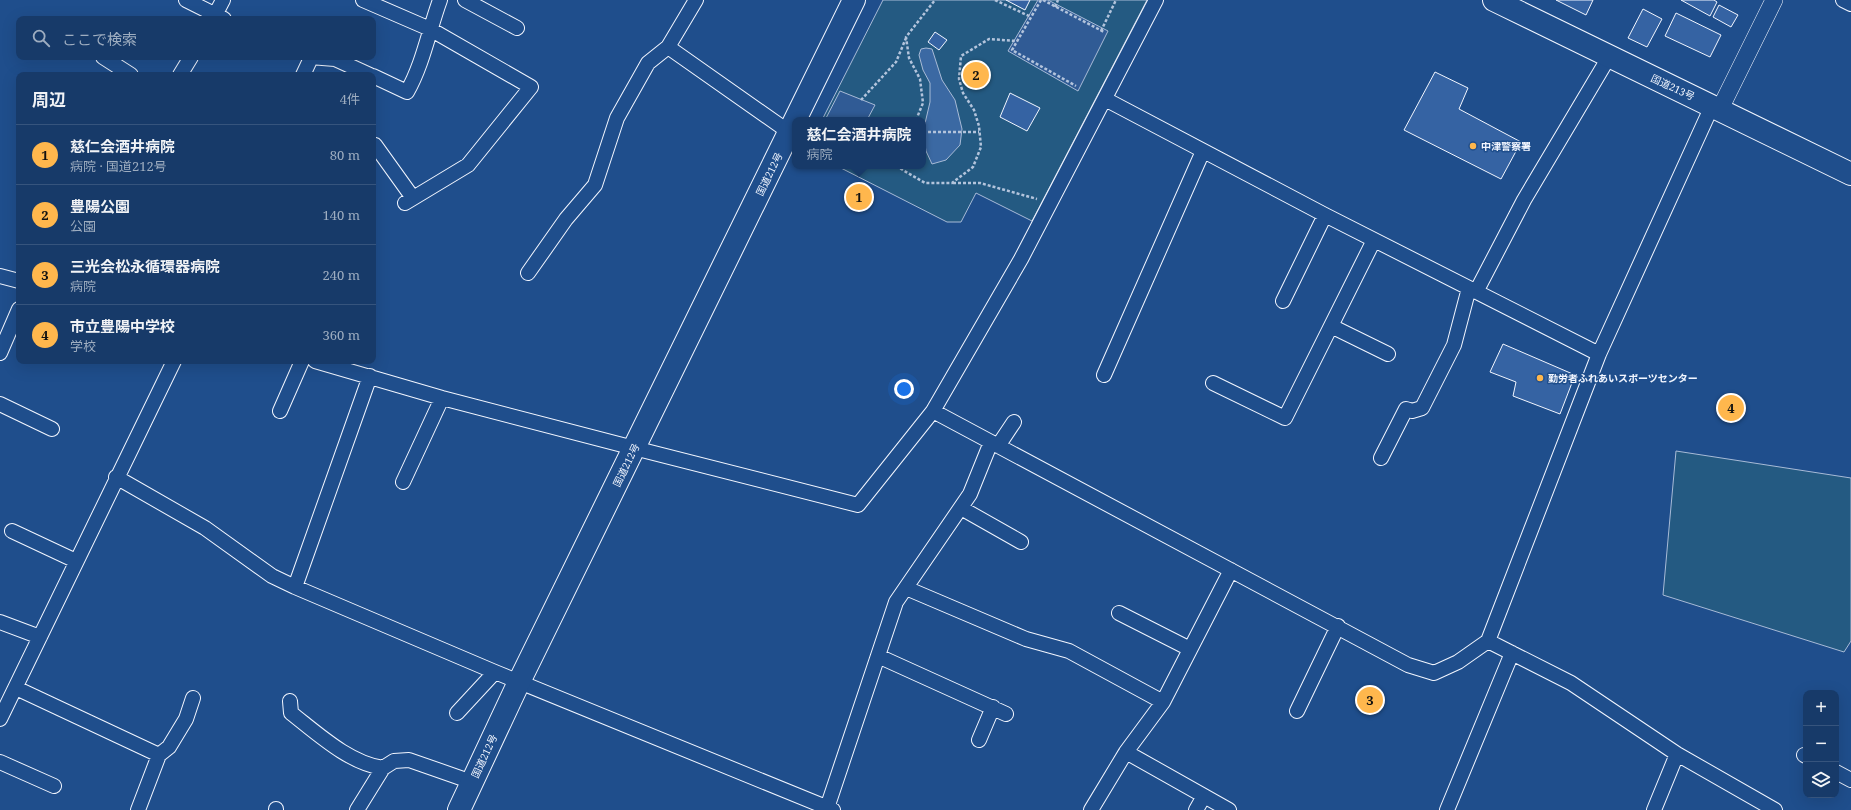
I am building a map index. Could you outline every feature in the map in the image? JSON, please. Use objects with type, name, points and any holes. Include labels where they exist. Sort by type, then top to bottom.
[{"type":"highway","name":"国道212号","points":[[796,117],[854,0]]},
{"type":"highway","name":"国道213号","points":[[1494,0],[1851,174]]},
{"type":"highway","name":"国道212号","points":[[459,810],[519,682],[792,126]]},
{"type":"street","points":[[186,0],[214,16]]},
{"type":"street","points":[[219,16],[223,0]]},
{"type":"street","points":[[363,0],[430,29],[531,87],[468,165],[409,201],[376,147]]},
{"type":"street","points":[[376,78],[407,92],[416,76],[440,0]]},
{"type":"street","points":[[465,0],[517,28]]},
{"type":"street","points":[[528,273],[566,219],[595,185],[617,118],[648,63],[668,47],[696,0]]},
{"type":"street","points":[[346,365],[370,376],[442,398],[858,504],[934,410],[1021,259],[1106,99],[1156,0]]},
{"type":"street","points":[[934,410],[1408,665],[1434,673],[1458,662],[1488,641],[1599,354],[1716,107],[1774,0]]},
{"type":"street","points":[[1843,0],[1851,4]]},
{"type":"street","points":[[668,47],[792,123]]},
{"type":"street","points":[[1381,458],[1406,409],[1412,411],[1422,408],[1454,345],[1472,290],[1609,57]]},
{"type":"street","points":[[108,60],[126,72]]},
{"type":"street","points":[[182,72],[189,60]]},
{"type":"street","points":[[304,72],[310,60]]},
{"type":"street","points":[[339,60],[364,72]]},
{"type":"street","points":[[1106,99],[1325,215],[1599,354]]},
{"type":"street","points":[[1104,375],[1204,151]]},
{"type":"street","points":[[1283,301],[1325,215]]},
{"type":"street","points":[[1213,383],[1285,418],[1374,240]]},
{"type":"street","points":[[0,276],[16,280]]},
{"type":"street","points":[[0,353],[16,316]]},
{"type":"street","points":[[1331,326],[1388,354]]},
{"type":"street","points":[[1,716],[16,688],[116,477],[172,364]]},
{"type":"street","points":[[280,411],[301,364]]},
{"type":"street","points":[[295,586],[370,376]]},
{"type":"street","points":[[403,482],[442,398]]},
{"type":"street","points":[[0,404],[52,429]]},
{"type":"street","points":[[116,477],[205,528],[272,576],[495,672],[830,809],[896,602],[970,494],[995,444],[1014,422]]},
{"type":"street","points":[[961,508],[1022,542]]},
{"type":"street","points":[[12,531],[76,561]]},
{"type":"street","points":[[1091,810],[1126,752],[1163,702],[1231,570]]},
{"type":"street","points":[[906,588],[1026,640],[1069,651],[1163,702]]},
{"type":"street","points":[[1119,613],[1190,649]]},
{"type":"street","points":[[0,622],[40,637]]},
{"type":"street","points":[[1297,711],[1338,626]]},
{"type":"street","points":[[1488,641],[1571,683],[1677,754],[1775,810]]},
{"type":"street","points":[[1447,810],[1512,653]]},
{"type":"street","points":[[878,656],[1006,714]]},
{"type":"street","points":[[457,713],[495,672]]},
{"type":"street","points":[[16,688],[159,755]]},
{"type":"street","points":[[138,810],[159,755],[169,747],[186,719],[194,698]]},
{"type":"street","points":[[290,701],[291,714],[339,749],[372,766],[384,768]]},
{"type":"street","points":[[979,740],[993,708]]},
{"type":"street","points":[[1126,752],[1229,810]]},
{"type":"street","points":[[1654,810],[1677,754]]},
{"type":"street","points":[[357,810],[384,768],[394,761],[409,760],[472,782]]},
{"type":"street","points":[[0,762],[54,786]]},
{"type":"street","points":[[1839,774],[1851,780]]},
{"type":"street","points":[[1196,810],[1204,796]]},
{"type":"path","points":[[861,100],[896,62],[906,36],[935,0]]},
{"type":"path","points":[[994,0],[1031,17]]},
{"type":"path","points":[[1076,86],[1012,50],[1042,0],[1102,32],[1116,0]]},
{"type":"path","points":[[1055,7],[1058,0]]},
{"type":"path","points":[[906,36],[909,58],[920,79],[924,103],[917,117]]},
{"type":"path","points":[[952,183],[973,167],[981,147],[974,110],[963,93],[959,79],[961,56],[989,39],[1017,41]]},
{"type":"path","points":[[926,132],[979,132]]},
{"type":"path","points":[[901,169],[924,183],[980,183],[1041,200],[1049,205]]},
{"type":"shaded area","points":[[883,0],[1147,0],[1032,221],[976,193],[961,222],[947,222],[843,169],[926,169],[926,117],[824,117]]},
{"type":"shaded area","points":[[1038,0],[1048,0],[1108,31],[1078,91],[1008,51]]},
{"type":"shaded area","points":[[921,49],[932,49],[942,80],[955,100],[962,129],[960,145],[946,160],[932,164],[926,151],[926,119],[930,102],[930,83],[923,70],[919,55]]},
{"type":"shaded area","points":[[840,91],[875,105],[869,117],[827,117]]},
{"type":"shaded area","points":[[1676,451],[1851,478],[1851,641],[1844,652],[1663,595]]},
{"type":"building","points":[[1006,0],[1030,0],[1025,10]]},
{"type":"building","points":[[1556,0],[1593,0],[1586,15]]},
{"type":"building","points":[[1681,0],[1714,0],[1717,2],[1710,16]]},
{"type":"building","points":[[1719,5],[1738,15],[1731,27],[1713,17]]},
{"type":"building","points":[[1643,9],[1662,19],[1647,47],[1628,38]]},
{"type":"building","points":[[1676,13],[1721,35],[1710,57],[1665,36]]},
{"type":"building","points":[[935,32],[947,40],[939,50],[928,42]]},
{"type":"building","points":[[1435,72],[1468,88],[1459,109],[1521,142],[1501,179],[1404,130]]},
{"type":"building","points":[[1010,93],[1040,108],[1027,131],[1000,117]]},
{"type":"building","name":"勤労者ふれあいスポーツセンター","points":[[1503,344],[1575,375],[1560,414],[1513,396],[1516,382],[1490,372]]},
{"type":"place","name":"豊陽公園","points":[[976,75]]},
{"type":"place","name":"中津警察署","points":[[1473,146]]},
{"type":"place","name":"慈仁会酒井病院","points":[[859,197]]},
{"type":"place","name":"勤労者ふれあいスポーツセンター","points":[[1540,378]]},
{"type":"place","name":"市立豊陽中学校","points":[[1731,408]]},
{"type":"place","name":"三光会松永循環器病院","points":[[1370,700]]}]
